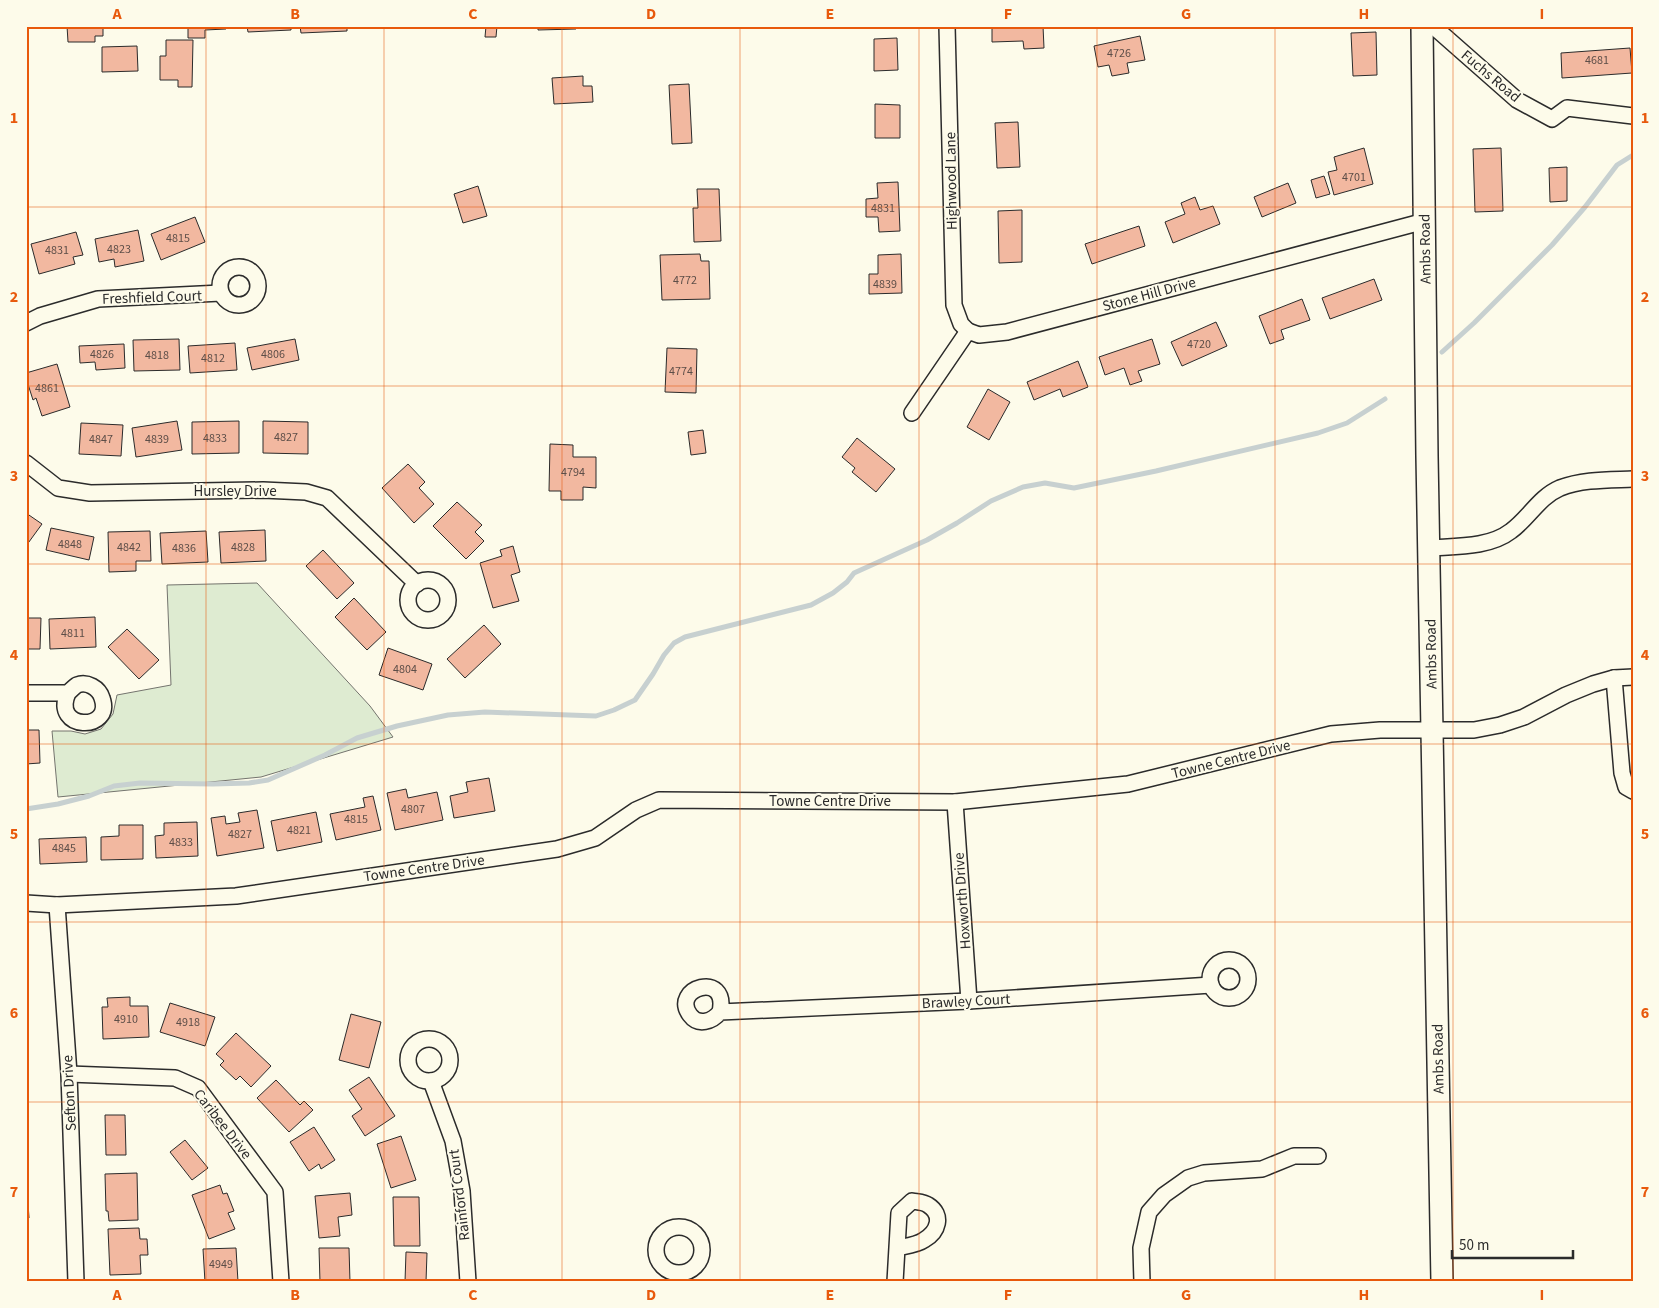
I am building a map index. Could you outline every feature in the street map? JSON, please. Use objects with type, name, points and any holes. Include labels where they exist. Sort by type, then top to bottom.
[{"type":"street","name":"Highwood Lane","points":[[947,26],[954,305],[961,324],[968,331]]},
{"type":"street","name":"Ambs Road","points":[[1422,26],[1442,1282]]},
{"type":"street","name":"Fuchs Road","points":[[1433,26],[1517,100],[1552,119],[1567,108],[1633,116]]},
{"type":"street","name":"Stone Hill Drive","points":[[968,331],[979,335],[1007,332],[1424,220]]},
{"type":"street","name":"Freshfield Court","points":[[26,323],[40,316],[98,298],[221,294]]},
{"type":"street","points":[[912,413],[968,331]]},
{"type":"street","name":"Hursley Drive","points":[[26,463],[58,488],[90,493],[263,490],[306,492],[326,498],[417,584]]},
{"type":"street","points":[[1429,548],[1493,541],[1511,532],[1541,499],[1558,489],[1576,482],[1633,479]]},
{"type":"street","name":"Towne Centre Drive","points":[[26,903],[56,904],[236,896],[557,849],[595,838],[636,810],[659,800],[955,802],[1128,784],[1331,734],[1380,730],[1474,730],[1500,726],[1524,717],[1566,695],[1593,684],[1614,678],[1633,677]]},
{"type":"street","points":[[1614,678],[1622,773],[1626,787],[1633,791]]},
{"type":"street","points":[[26,693],[68,693]]},
{"type":"street","name":"Hoxworth Drive","points":[[955,802],[969,1001]]},
{"type":"street","name":"Sefton Drive","points":[[56,904],[69,1074],[76,1282]]},
{"type":"street","name":"Brawley Court","points":[[720,1012],[969,1001],[1211,985]]},
{"type":"street","name":"Caribee Drive","points":[[69,1074],[175,1078],[198,1088],[275,1192],[281,1282]]},
{"type":"street","name":"Rainford Court","points":[[432,1081],[453,1141],[461,1183],[468,1282]]},
{"type":"street","points":[[1142,1282],[1141,1248],[1144,1229],[1149,1212],[1164,1195],[1188,1178],[1204,1173],[1262,1169],[1294,1156],[1318,1156]]},
{"type":"street","points":[[895,1282],[897,1248]]},
{"type":"green space","points":[[257,583],[370,706],[393,737],[261,777],[58,797],[52,731],[71,731],[85,734],[101,729],[113,714],[117,695],[171,685],[167,585]]},
{"type":"building","points":[[67,26],[103,26],[103,36],[95,36],[95,42],[68,42]]},
{"type":"building","points":[[188,26],[226,26],[226,29],[205,30],[205,38],[188,38]]},
{"type":"building","points":[[247,26],[291,26],[291,30],[248,32]]},
{"type":"building","points":[[300,26],[347,26],[347,31],[301,33]]},
{"type":"building","points":[[486,26],[497,26],[496,37],[485,37]]},
{"type":"building","points":[[538,26],[576,26],[576,29],[538,30]]},
{"type":"building","points":[[992,26],[1043,26],[1044,48],[1024,49],[1023,41],[992,42]]},
{"type":"building","points":[[1376,32],[1377,75],[1353,76],[1351,33]]},
{"type":"building","points":[[1140,36],[1145,60],[1127,63],[1129,73],[1112,76],[1109,65],[1098,67],[1094,46]]},
{"type":"building","points":[[897,38],[898,70],[874,71],[874,39]]},
{"type":"building","points":[[166,40],[193,40],[192,87],[178,87],[178,80],[160,80],[160,56],[166,56]]},
{"type":"building","points":[[137,46],[138,71],[102,72],[102,47]]},
{"type":"building","points":[[1630,48],[1632,73],[1562,78],[1561,53]]},
{"type":"building","points":[[583,76],[583,86],[592,86],[593,102],[554,104],[552,78]]},
{"type":"building","points":[[689,84],[692,143],[672,144],[669,85]]},
{"type":"building","points":[[875,104],[900,105],[900,138],[875,138]]},
{"type":"building","points":[[1018,122],[1020,167],[997,168],[995,123]]},
{"type":"building","points":[[1364,148],[1373,184],[1334,195],[1328,172],[1337,170],[1334,157]]},
{"type":"building","points":[[1501,148],[1503,211],[1475,212],[1473,149]]},
{"type":"building","points":[[1567,167],[1567,201],[1550,202],[1549,168]]},
{"type":"building","points":[[1324,176],[1330,194],[1316,198],[1311,180]]},
{"type":"building","points":[[898,182],[900,231],[879,232],[878,217],[866,217],[866,199],[878,198],[877,183]]},
{"type":"building","points":[[1288,183],[1296,203],[1262,217],[1254,197]]},
{"type":"building","points":[[478,186],[487,216],[463,223],[454,194]]},
{"type":"building","points":[[697,189],[719,189],[721,241],[694,242],[693,208],[698,208]]},
{"type":"building","points":[[1195,197],[1200,210],[1213,206],[1220,224],[1173,243],[1165,222],[1185,214],[1181,203]]},
{"type":"building","points":[[1022,210],[1022,262],[999,263],[998,211]]},
{"type":"building","points":[[195,217],[205,242],[161,260],[151,234]]},
{"type":"building","points":[[1139,226],[1145,246],[1092,264],[1085,244]]},
{"type":"building","points":[[138,230],[144,261],[115,267],[114,259],[99,262],[95,239]]},
{"type":"building","points":[[76,232],[83,255],[73,257],[75,264],[39,274],[31,244]]},
{"type":"building","points":[[700,254],[701,261],[709,261],[710,299],[662,300],[660,255]]},
{"type":"building","points":[[901,254],[902,293],[869,294],[869,274],[878,274],[878,255]]},
{"type":"building","points":[[1374,279],[1382,300],[1330,319],[1322,298]]},
{"type":"building","points":[[1302,299],[1310,320],[1281,330],[1284,339],[1270,344],[1259,316]]},
{"type":"building","points":[[1216,322],[1227,346],[1182,366],[1171,342]]},
{"type":"building","points":[[179,339],[180,370],[134,371],[133,340]]},
{"type":"building","points":[[295,339],[299,360],[252,370],[247,348]]},
{"type":"building","points":[[1152,339],[1160,364],[1138,371],[1142,381],[1130,385],[1124,368],[1105,375],[1099,357]]},
{"type":"building","points":[[235,343],[237,370],[190,373],[188,346]]},
{"type":"building","points":[[124,344],[125,368],[96,370],[95,362],[80,363],[79,346]]},
{"type":"building","points":[[667,348],[697,349],[696,393],[665,392]]},
{"type":"building","points":[[1078,361],[1088,387],[1063,397],[1060,389],[1034,400],[1027,382]]},
{"type":"building","points":[[57,364],[70,407],[42,416],[36,398],[33,400],[26,373]]},
{"type":"building","points":[[988,389],[1010,402],[989,440],[967,427]]},
{"type":"building","points":[[177,421],[182,450],[136,457],[132,428]]},
{"type":"building","points":[[239,421],[239,453],[192,454],[192,422]]},
{"type":"building","points":[[263,421],[308,422],[308,454],[263,453]]},
{"type":"building","points":[[81,423],[123,425],[121,456],[79,454]]},
{"type":"building","points":[[703,430],[706,453],[691,455],[688,432]]},
{"type":"building","points":[[857,438],[895,469],[876,492],[852,472],[855,468],[842,457]]},
{"type":"building","points":[[550,444],[573,445],[573,457],[596,457],[596,488],[583,487],[583,500],[561,500],[561,491],[549,491]]},
{"type":"building","points":[[408,464],[425,482],[419,488],[434,504],[414,523],[382,488]]},
{"type":"building","points":[[457,502],[482,525],[475,532],[484,541],[466,559],[433,526]]},
{"type":"building","points":[[26,513],[42,524],[26,546]]},
{"type":"building","points":[[51,528],[94,537],[89,560],[46,550]]},
{"type":"building","points":[[265,530],[266,561],[221,563],[219,532]]},
{"type":"building","points":[[150,531],[151,561],[136,561],[136,571],[109,572],[108,532]]},
{"type":"building","points":[[206,531],[208,562],[162,564],[160,533]]},
{"type":"building","points":[[513,546],[520,572],[511,575],[519,601],[493,608],[480,563],[502,556],[500,550]]},
{"type":"building","points":[[323,550],[354,583],[337,599],[306,566]]},
{"type":"building","points":[[354,598],[386,632],[367,650],[335,617]]},
{"type":"building","points":[[95,617],[96,647],[50,649],[49,619]]},
{"type":"building","points":[[26,618],[41,618],[40,649],[26,649]]},
{"type":"building","points":[[484,625],[501,644],[465,678],[447,659]]},
{"type":"building","points":[[127,629],[159,660],[139,679],[108,647]]},
{"type":"building","points":[[388,648],[432,664],[423,690],[379,675]]},
{"type":"building","points":[[26,730],[39,730],[40,763],[26,764]]},
{"type":"building","points":[[489,778],[495,811],[454,818],[450,796],[468,792],[466,782]]},
{"type":"building","points":[[406,789],[408,798],[437,792],[443,820],[395,830],[387,793]]},
{"type":"building","points":[[373,796],[381,830],[336,840],[330,814],[365,807],[363,798]]},
{"type":"building","points":[[257,810],[264,848],[217,856],[211,818],[225,816],[226,824],[240,822],[238,813]]},
{"type":"building","points":[[316,812],[322,842],[277,851],[271,821]]},
{"type":"building","points":[[197,822],[198,856],[156,858],[155,836],[164,835],[164,823]]},
{"type":"building","points":[[119,825],[143,825],[143,859],[101,860],[101,837],[119,836]]},
{"type":"building","points":[[86,837],[87,862],[40,864],[39,839]]},
{"type":"building","points":[[130,997],[130,1006],[148,1006],[149,1037],[103,1039],[102,1007],[108,1007],[107,998]]},
{"type":"building","points":[[170,1003],[215,1017],[205,1046],[160,1032]]},
{"type":"building","points":[[351,1014],[381,1022],[369,1068],[339,1060]]},
{"type":"building","points":[[236,1033],[271,1066],[251,1087],[240,1076],[236,1080],[220,1065],[224,1061],[216,1054]]},
{"type":"building","points":[[369,1077],[395,1116],[365,1136],[352,1116],[362,1109],[349,1090]]},
{"type":"building","points":[[276,1080],[300,1105],[304,1101],[313,1110],[289,1132],[257,1098]]},
{"type":"building","points":[[105,1115],[125,1115],[126,1155],[106,1155]]},
{"type":"building","points":[[314,1127],[335,1160],[321,1169],[319,1164],[309,1171],[290,1142]]},
{"type":"building","points":[[401,1136],[416,1180],[391,1188],[377,1144]]},
{"type":"building","points":[[185,1140],[208,1168],[192,1180],[170,1152]]},
{"type":"building","points":[[137,1173],[138,1220],[109,1221],[108,1211],[106,1211],[105,1174]]},
{"type":"building","points":[[26,1175],[29,1218],[26,1218]]},
{"type":"building","points":[[220,1185],[223,1194],[227,1193],[234,1211],[228,1213],[235,1229],[209,1239],[192,1195]]},
{"type":"building","points":[[350,1193],[352,1215],[338,1217],[340,1236],[319,1238],[315,1196]]},
{"type":"building","points":[[393,1197],[419,1197],[420,1246],[394,1246]]},
{"type":"building","points":[[139,1228],[140,1239],[147,1239],[148,1255],[140,1255],[141,1274],[110,1275],[108,1229]]},
{"type":"building","points":[[236,1248],[238,1282],[205,1282],[203,1249]]},
{"type":"building","points":[[319,1248],[349,1248],[350,1282],[320,1282]]},
{"type":"building","points":[[406,1252],[427,1253],[426,1282],[405,1282]]},
{"type":"waterway","points":[[1442,352],[1474,323],[1552,245],[1585,207],[1617,165],[1633,155]]},
{"type":"waterway","points":[[26,809],[58,804],[89,796],[114,786],[140,783],[249,783],[268,780],[325,755],[357,738],[397,726],[448,715],[485,712],[596,716],[635,700],[664,655],[674,643],[685,637],[811,605],[833,593],[847,582],[854,573],[927,540],[991,501],[1023,487],[1045,483],[1074,488],[1318,433],[1347,423],[1385,399]]}]
